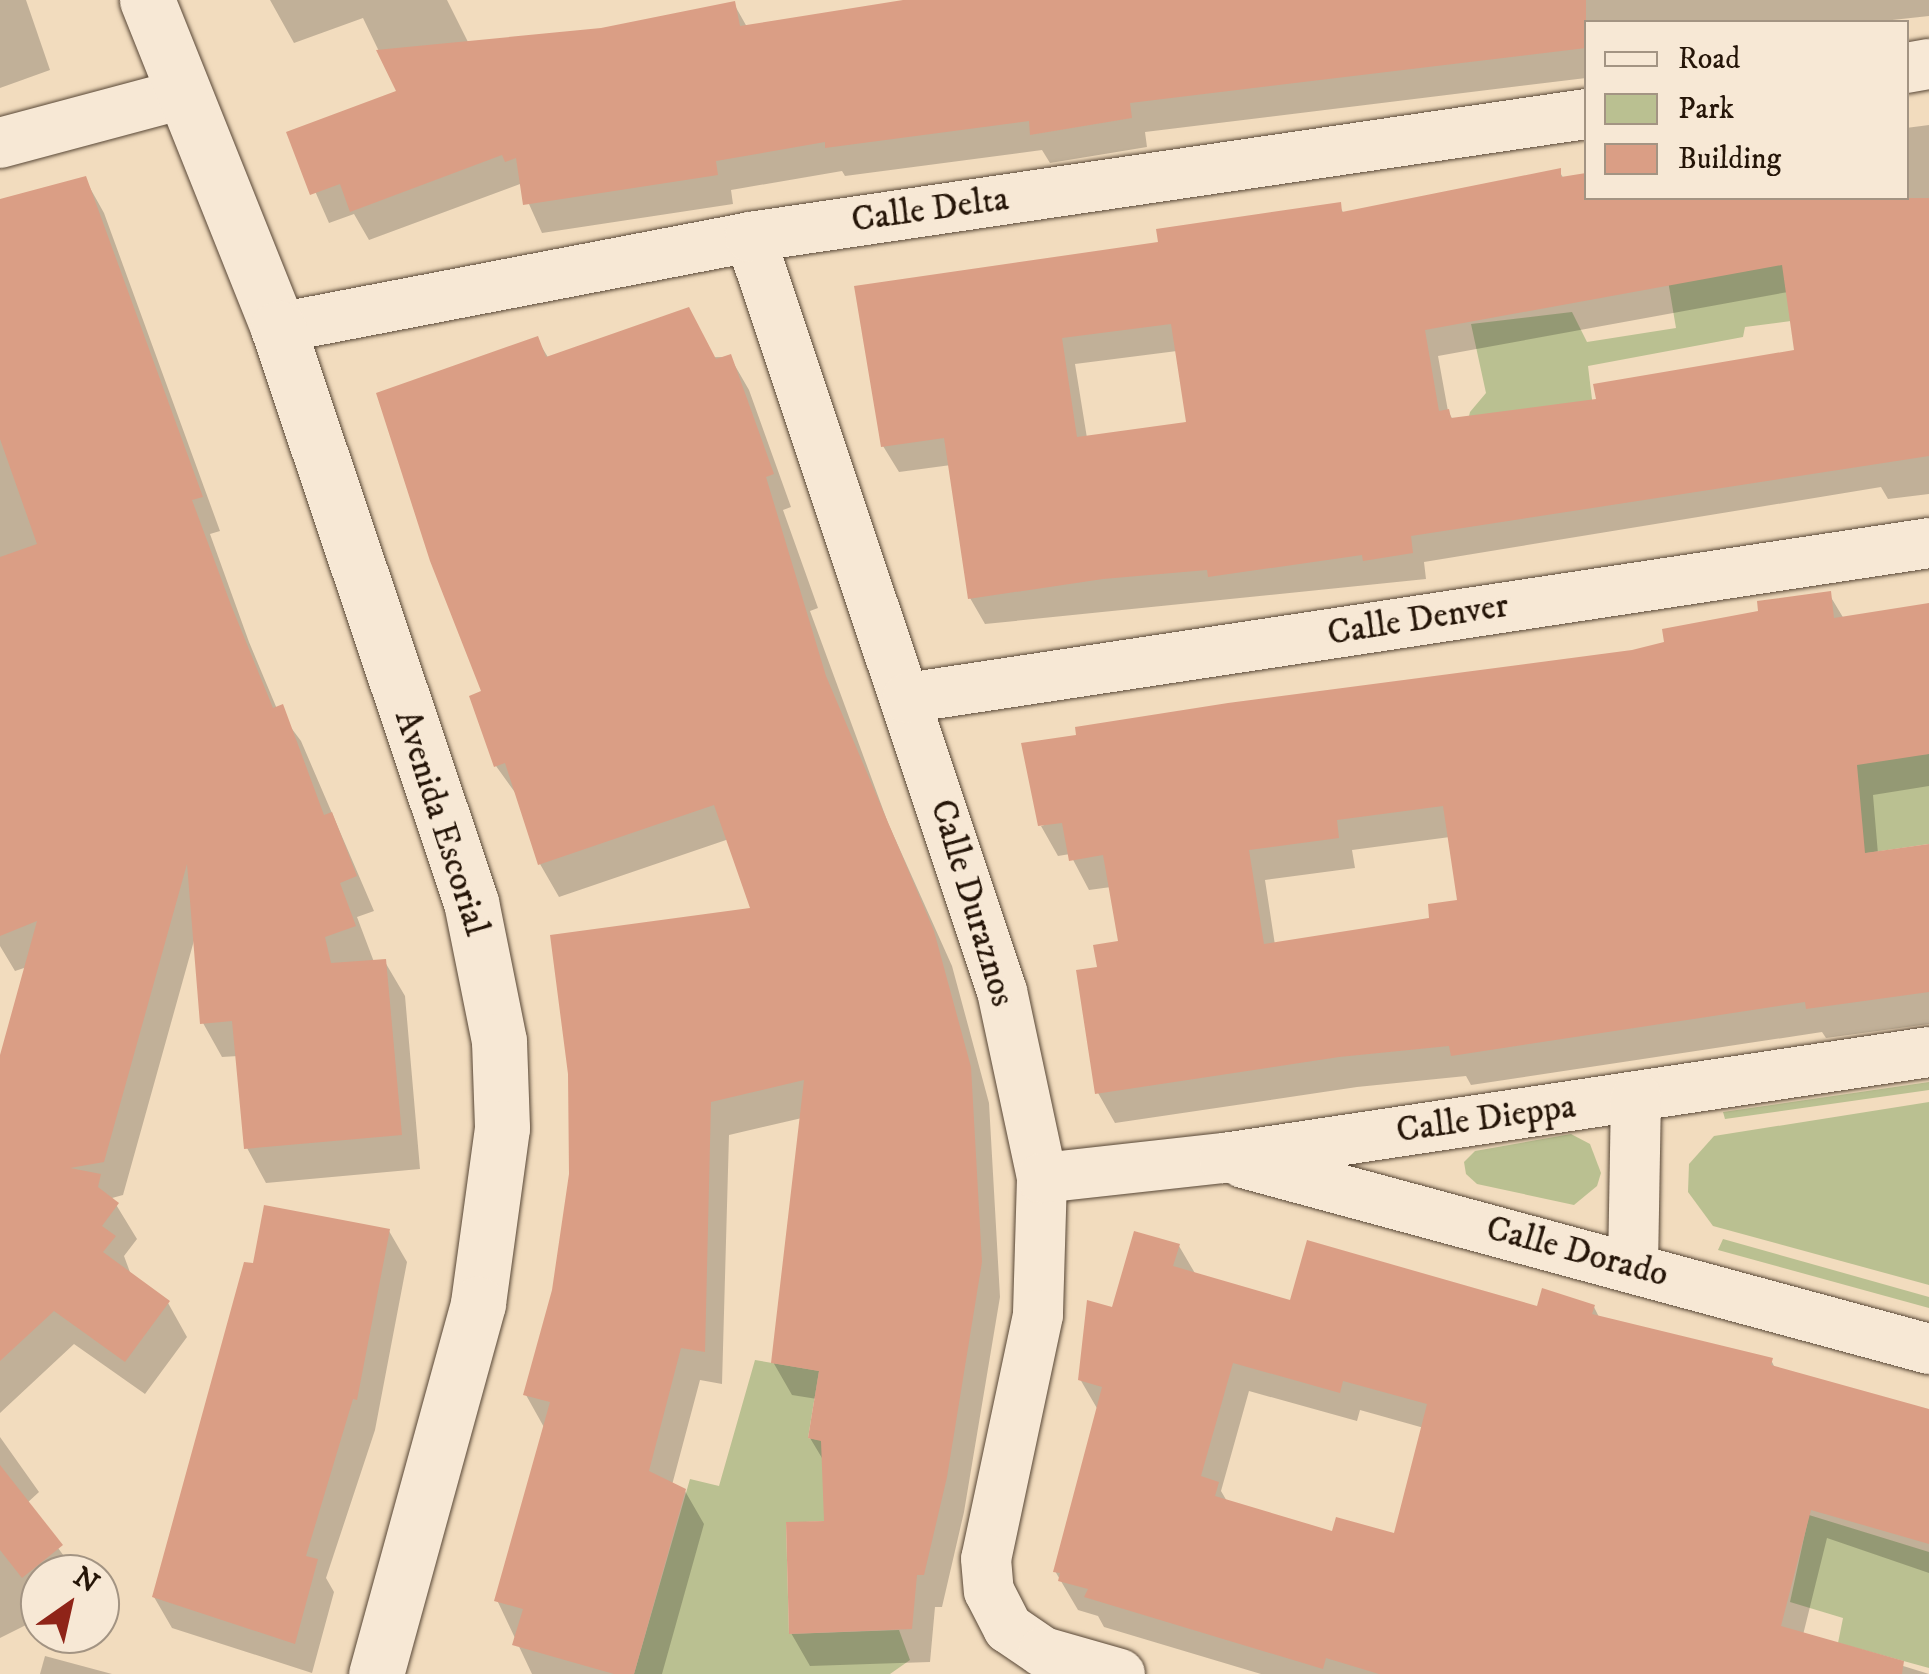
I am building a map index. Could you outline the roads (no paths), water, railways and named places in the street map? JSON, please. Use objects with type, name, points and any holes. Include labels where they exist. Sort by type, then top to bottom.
[{"type":"street","name":"Avenida Escorial","points":[[148,0],[182,94],[278,328],[471,902],[499,1040],[502,1128],[478,1304],[376,1674]]},
{"type":"street","points":[[0,143],[182,94]]},
{"type":"street","name":"Calle Delta","points":[[278,328],[750,236],[1584,114]]},
{"type":"street","name":"Calle Duraznos","points":[[750,236],[1002,991],[1042,1178],[1038,1315],[986,1559],[988,1591],[1008,1628],[1043,1652],[1120,1674]]},
{"type":"street","name":"Calle Denver","points":[[906,698],[1929,543]]},
{"type":"street","name":"Calle Dieppa","points":[[1042,1178],[1224,1158],[1929,1052]]},
{"type":"street","points":[[1632,1267],[1636,1097]]},
{"type":"street","name":"Calle Dorado","points":[[1224,1158],[1929,1349]]}]
